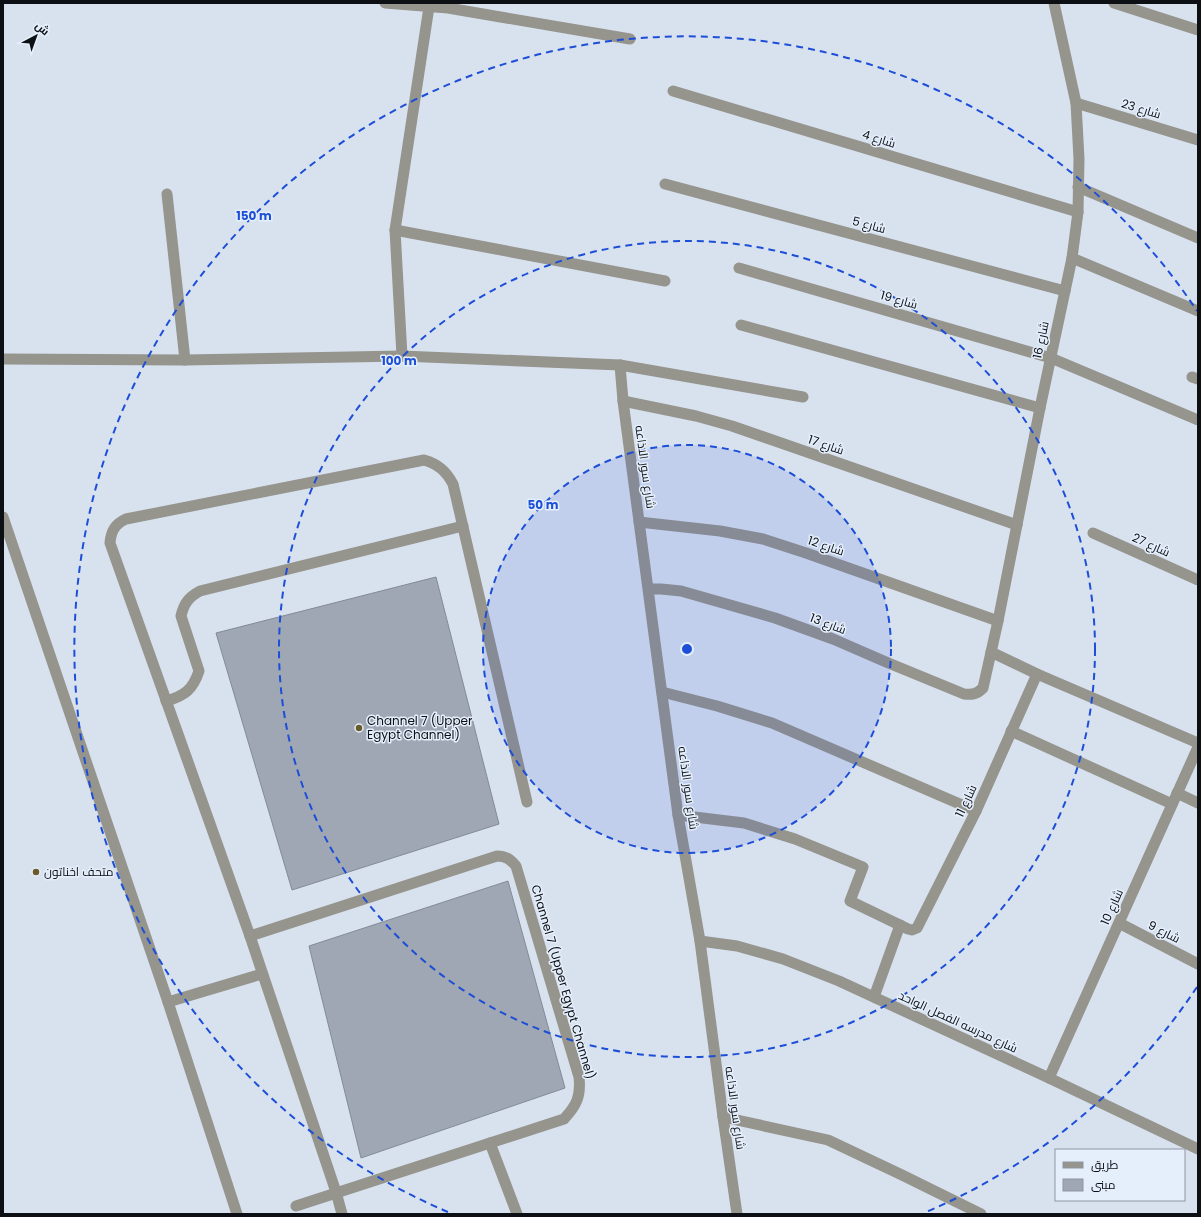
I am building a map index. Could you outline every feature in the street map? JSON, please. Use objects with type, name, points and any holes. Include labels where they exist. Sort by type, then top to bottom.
[{"type":"street","points":[[385,3],[429,7],[448,5],[630,39]]},
{"type":"street","name":"شارع 16","points":[[984,680],[998,621],[1040,408],[1072,258],[1078,212],[1078,131],[1076,103],[1054,3]]},
{"type":"street","points":[[1114,3],[1198,30]]},
{"type":"street","points":[[402,356],[395,230],[429,7]]},
{"type":"street","name":"شارع 4","points":[[673,91],[1078,212]]},
{"type":"street","name":"شارع 23","points":[[1076,103],[1198,140]]},
{"type":"street","name":"شارع 5","points":[[665,184],[1065,291]]},
{"type":"street","points":[[1078,187],[1198,238]]},
{"type":"street","points":[[167,194],[185,360]]},
{"type":"street","points":[[395,230],[665,281]]},
{"type":"street","points":[[1072,258],[1198,311]]},
{"type":"street","name":"شارع 19","points":[[739,268],[1051,358],[1198,420]]},
{"type":"street","points":[[741,325],[1040,408]]},
{"type":"street","points":[[3,359],[185,360],[402,356],[620,364],[803,397]]},
{"type":"street","name":"شارع سور الاذاعه","points":[[620,364],[623,400],[678,815],[700,941],[737,1214]]},
{"type":"street","name":"شارع 17","points":[[623,400],[696,416],[732,426],[1017,525]]},
{"type":"street","points":[[342,1214],[336,1192],[250,936],[110,543],[113,530],[126,519],[424,460],[438,466],[449,477],[453,484],[527,802]]},
{"type":"street","points":[[3,517],[168,1002],[237,1214]]},
{"type":"street","name":"شارع 12","points":[[640,522],[720,531],[763,539],[806,552],[998,621]]},
{"type":"street","points":[[166,701],[176,699],[191,688],[199,670],[181,616],[183,608],[193,595],[200,591],[463,526]]},
{"type":"street","name":"شارع 27","points":[[1093,533],[1198,580]]},
{"type":"street","name":"شارع 13","points":[[648,589],[681,591],[775,618],[833,639],[964,694],[971,695],[978,693],[983,688],[984,680]]},
{"type":"street","points":[[991,652],[1037,674],[1198,743]]},
{"type":"street","name":"شارع 11","points":[[904,927],[912,930],[917,928],[920,924],[976,811],[1037,674]]},
{"type":"street","points":[[662,692],[717,706],[772,723],[976,811]]},
{"type":"street","points":[[1011,731],[1172,804]]},
{"type":"street","name":"شارع 10","points":[[1049,1078],[1198,747]]},
{"type":"street","points":[[1177,793],[1198,803]]},
{"type":"street","points":[[678,815],[744,824],[795,839],[863,867],[850,901],[904,927],[874,997]]},
{"type":"street","name":"Channel 7 (Upper Egypt Channel)","points":[[250,936],[496,856],[505,856],[516,866],[579,1077],[580,1088],[578,1100],[564,1119],[296,1206]]},
{"type":"street","name":"شارع 9","points":[[1119,923],[1198,964]]},
{"type":"street","name":"شارع مدرسه الفصل الواحد","points":[[700,941],[737,946],[783,959],[839,981],[1198,1149]]},
{"type":"street","points":[[168,1002],[262,974]]},
{"type":"street","points":[[723,1118],[828,1140],[981,1214]]},
{"type":"street","points":[[490,1143],[517,1214]]},
{"type":"building","name":"Channel 7 (Upper Egypt Channel)","points":[[436,577],[499,824],[292,890],[216,633]]},
{"type":"building","points":[[508,881],[565,1088],[361,1158],[309,946]]},
{"type":"place","name":"Channel 7 (Upper Egypt Channel)","points":[[359,728]]},
{"type":"place","name":"متحف اخناتون","points":[[36,872]]}]
